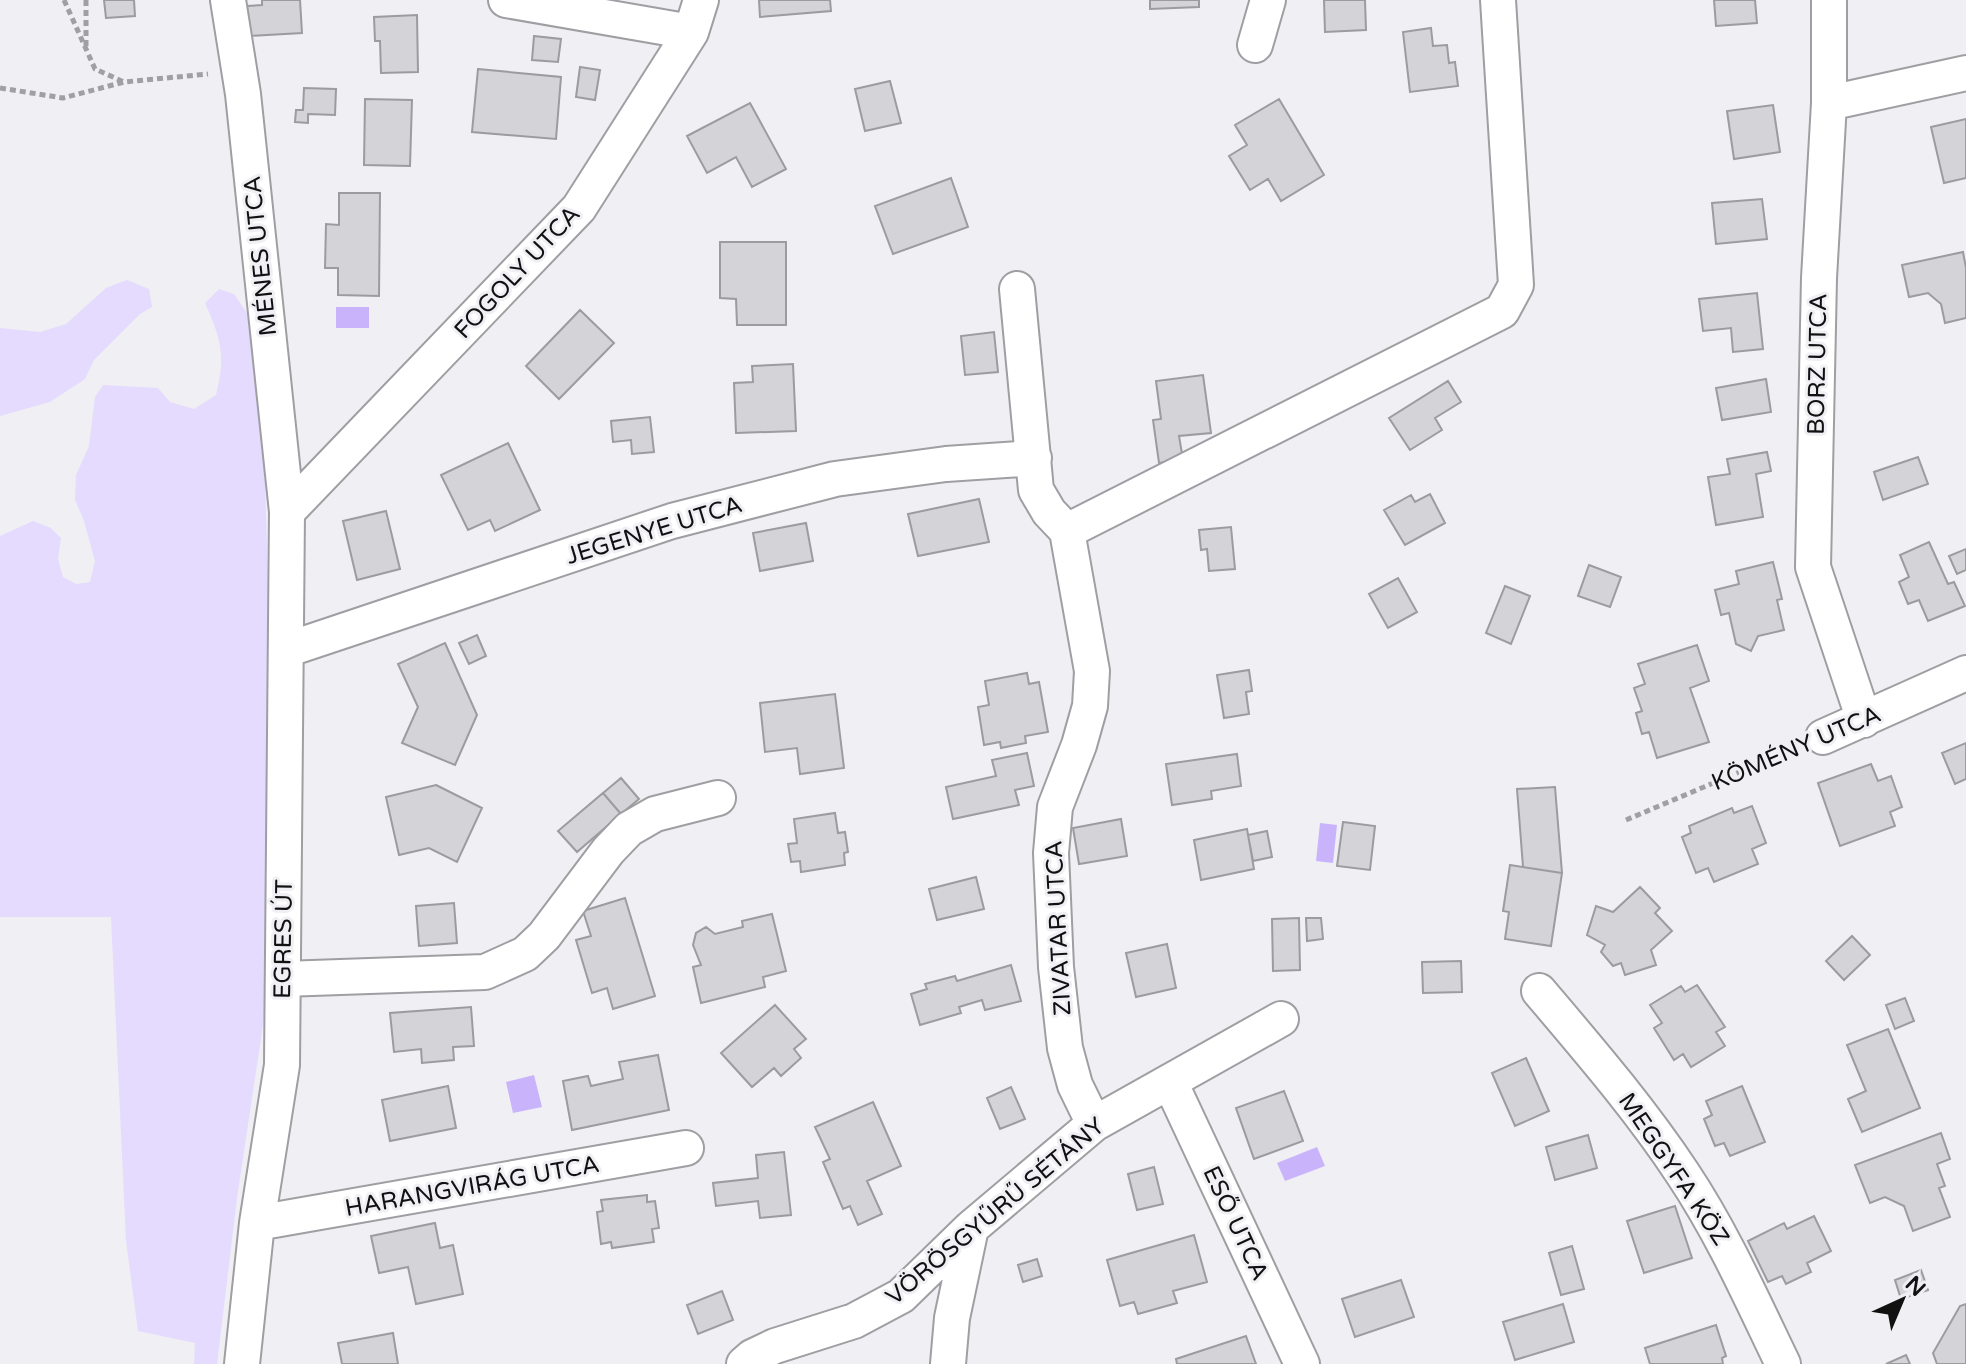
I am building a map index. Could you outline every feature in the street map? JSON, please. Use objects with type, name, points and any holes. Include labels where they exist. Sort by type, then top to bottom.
[{"type":"street","name":"MÉNES UTCA","points":[[228,0],[243,94],[287,512]]},
{"type":"street","points":[[506,0],[696,16]]},
{"type":"street","points":[[1255,45],[1268,0]]},
{"type":"street","points":[[1067,531],[1502,311],[1516,285],[1498,0]]},
{"type":"street","name":"BORZ UTCA","points":[[1829,0],[1829,103],[1819,278],[1813,567],[1864,720]]},
{"type":"street","name":"FOGOLY UTCA","points":[[287,512],[579,208],[696,16]]},
{"type":"street","points":[[1829,103],[1966,73]]},
{"type":"street","name":"ZIVATAR UTCA","points":[[1017,289],[1036,490],[1049,512],[1067,531],[1092,671],[1090,706],[1055,807],[1051,853],[1056,967],[1065,1048],[1075,1085],[1094,1124]]},
{"type":"street","name":"JEGENYE UTCA","points":[[286,650],[687,517],[835,479],[946,464],[1034,458]]},
{"type":"street","name":"EGRES ÚT","points":[[242,1364],[257,1223],[282,1065],[287,512]]},
{"type":"street","name":"KÖMÉNY UTCA","points":[[1823,737],[1966,673]]},
{"type":"street","points":[[283,979],[485,972],[505,965],[525,954],[544,936],[608,851],[629,829],[655,814],[718,798]]},
{"type":"street","name":"MEGGYFA KÖZ","points":[[1539,991],[1632,1102],[1684,1175],[1724,1243],[1783,1364]]},
{"type":"street","name":"VÖRÖSGYŰRŰ SÉTÁNY","points":[[744,1364],[775,1346],[854,1321],[901,1296],[971,1228],[1094,1124],[1281,1019]]},
{"type":"street","name":"ESŐ UTCA","points":[[1170,1082],[1302,1364]]},
{"type":"street","name":"HARANGVIRÁG UTCA","points":[[257,1223],[686,1148]]},
{"type":"street","points":[[948,1364],[952,1318],[971,1228]]},
{"type":"path","points":[[64,0],[95,69],[124,82]]},
{"type":"path","points":[[86,0],[86,49]]},
{"type":"path","points":[[2,89],[63,98],[124,82],[210,73],[243,94]]},
{"type":"path","name":"KÖMÉNY UTCA","points":[[1626,820],[1823,737]]},
{"type":"shaded area","points":[[127,280],[149,289],[152,307],[140,314],[94,360],[85,379],[50,402],[0,416],[0,328],[40,332],[66,324],[106,288]]},
{"type":"shaded area","points":[[219,289],[234,294],[247,313],[258,390],[265,479],[271,689],[270,978],[237,1198],[217,1364],[194,1364],[195,1343],[138,1331],[126,1241],[111,917],[0,917],[0,536],[33,521],[51,528],[61,538],[58,559],[63,577],[76,584],[90,582],[95,561],[75,500],[76,475],[89,446],[95,397],[103,385],[158,388],[170,402],[194,409],[216,395],[221,369],[220,348],[205,303]]},
{"type":"shaded area","points":[[336,307],[369,307],[369,328],[336,328]]},
{"type":"shaded area","points":[[1320,823],[1337,825],[1333,863],[1316,861]]},
{"type":"shaded area","points":[[534,1075],[542,1107],[513,1113],[506,1082]]},
{"type":"shaded area","points":[[1317,1147],[1325,1166],[1285,1181],[1277,1163]]},
{"type":"building","points":[[104,0],[134,0],[135,16],[106,18]]},
{"type":"building","points":[[262,0],[300,0],[302,33],[249,36],[247,6],[262,5]]},
{"type":"building","points":[[759,0],[830,0],[831,11],[760,17]]},
{"type":"building","points":[[1150,0],[1199,0],[1199,7],[1150,9]]},
{"type":"building","points":[[1324,0],[1365,0],[1366,30],[1325,32]]},
{"type":"building","points":[[1714,0],[1755,0],[1757,23],[1716,26]]},
{"type":"building","points":[[417,15],[418,72],[381,73],[380,41],[375,41],[374,17]]},
{"type":"building","points":[[1431,28],[1433,46],[1447,45],[1449,63],[1455,62],[1458,86],[1410,92],[1403,32]]},
{"type":"building","points":[[534,36],[561,39],[558,62],[532,60]]},
{"type":"building","points":[[580,67],[600,70],[595,100],[576,97]]},
{"type":"building","points":[[478,69],[561,77],[556,139],[472,132]]},
{"type":"building","points":[[890,81],[901,123],[865,131],[855,89]]},
{"type":"building","points":[[304,88],[336,89],[335,115],[308,114],[308,123],[295,122],[296,110],[303,110]]},
{"type":"building","points":[[365,99],[412,100],[410,166],[364,165]]},
{"type":"building","points":[[1279,99],[1324,175],[1281,201],[1268,179],[1250,190],[1229,156],[1247,145],[1235,125]]},
{"type":"building","points":[[750,103],[786,169],[752,187],[736,157],[707,173],[687,136]]},
{"type":"building","points":[[1773,105],[1780,152],[1734,159],[1727,111]]},
{"type":"building","points":[[1966,119],[1966,178],[1944,183],[1931,127]]},
{"type":"building","points":[[951,178],[968,227],[893,254],[875,206]]},
{"type":"building","points":[[339,193],[380,193],[379,296],[338,295],[338,268],[325,268],[326,224],[339,225]]},
{"type":"building","points":[[1762,199],[1767,239],[1716,244],[1712,203]]},
{"type":"building","points":[[720,242],[786,242],[786,325],[737,325],[736,299],[720,298]]},
{"type":"building","points":[[1963,252],[1966,318],[1945,323],[1941,304],[1928,293],[1909,297],[1902,265]]},
{"type":"building","points":[[1757,293],[1763,349],[1733,352],[1731,328],[1703,331],[1699,299]]},
{"type":"building","points":[[580,310],[614,343],[559,399],[526,366]]},
{"type":"building","points":[[994,332],[998,372],[965,375],[961,336]]},
{"type":"building","points":[[793,364],[796,431],[736,433],[734,383],[753,382],[752,366]]},
{"type":"building","points":[[1203,375],[1211,433],[1179,436],[1183,460],[1159,463],[1153,420],[1161,419],[1156,381]]},
{"type":"building","points":[[1766,379],[1771,412],[1722,420],[1716,388]]},
{"type":"building","points":[[1448,381],[1461,402],[1435,418],[1442,430],[1410,450],[1389,418]]},
{"type":"building","points":[[650,417],[654,452],[632,454],[631,440],[613,442],[611,421]]},
{"type":"building","points":[[508,443],[540,510],[495,531],[490,520],[468,530],[441,475]]},
{"type":"building","points":[[1767,452],[1771,471],[1756,474],[1763,517],[1716,525],[1708,477],[1730,474],[1727,459]]},
{"type":"building","points":[[1918,457],[1928,484],[1883,500],[1874,472]]},
{"type":"building","points":[[1430,494],[1445,523],[1405,545],[1384,510],[1411,495],[1415,502]]},
{"type":"building","points":[[979,499],[989,542],[918,556],[908,514]]},
{"type":"building","points":[[386,511],[400,569],[357,580],[343,521]]},
{"type":"building","points":[[806,523],[813,561],[760,571],[753,533]]},
{"type":"building","points":[[1231,527],[1235,569],[1209,571],[1207,549],[1201,550],[1199,530]]},
{"type":"building","points":[[1929,542],[1948,584],[1954,582],[1965,606],[1928,621],[1919,600],[1908,604],[1899,582],[1909,577],[1900,555]]},
{"type":"building","points":[[1966,549],[1966,570],[1957,574],[1949,556]]},
{"type":"building","points":[[1773,562],[1782,599],[1777,600],[1784,630],[1758,636],[1751,651],[1736,644],[1729,613],[1721,615],[1715,590],[1739,584],[1736,571]]},
{"type":"building","points":[[1589,565],[1621,577],[1610,607],[1578,596]]},
{"type":"building","points":[[1398,578],[1417,612],[1388,628],[1369,594]]},
{"type":"building","points":[[1505,586],[1530,596],[1511,644],[1486,633]]},
{"type":"building","points":[[477,635],[486,656],[469,664],[459,643]]},
{"type":"building","points":[[445,643],[477,715],[455,765],[402,743],[418,707],[398,664]]},
{"type":"building","points":[[1697,645],[1709,681],[1690,688],[1709,742],[1657,758],[1649,732],[1642,734],[1636,713],[1642,711],[1634,688],[1645,684],[1638,664]]},
{"type":"building","points":[[1249,670],[1252,691],[1246,692],[1249,714],[1224,718],[1217,675]]},
{"type":"building","points":[[1027,673],[1029,684],[1039,682],[1048,732],[1025,736],[1026,743],[1001,748],[1000,742],[984,745],[978,707],[989,705],[985,681]]},
{"type":"building","points":[[835,694],[844,768],[800,774],[797,748],[765,752],[760,703]]},
{"type":"building","points":[[1966,743],[1966,779],[1955,784],[1942,753]]},
{"type":"building","points":[[1027,753],[1034,786],[1015,790],[1019,805],[953,819],[946,787],[996,776],[992,760]]},
{"type":"building","points":[[1237,754],[1241,786],[1211,791],[1212,799],[1172,805],[1166,764]]},
{"type":"building","points":[[1871,764],[1878,781],[1891,776],[1902,807],[1890,812],[1895,826],[1840,846],[1818,783]]},
{"type":"building","points":[[621,778],[639,799],[621,814],[603,793]]},
{"type":"building","points":[[436,785],[482,808],[457,862],[429,848],[399,855],[386,797]]},
{"type":"building","points":[[1555,787],[1562,873],[1523,867],[1517,789]]},
{"type":"building","points":[[603,793],[621,814],[577,852],[558,831]]},
{"type":"building","points":[[1752,806],[1766,843],[1752,849],[1758,864],[1714,882],[1708,868],[1696,873],[1682,837],[1691,833],[1689,826],[1732,808],[1734,813]]},
{"type":"building","points":[[835,813],[838,833],[845,832],[848,852],[844,853],[845,865],[801,872],[800,861],[791,862],[788,844],[797,843],[794,819]]},
{"type":"building","points":[[1121,819],[1127,856],[1079,864],[1073,828]]},
{"type":"building","points":[[1343,822],[1375,826],[1370,870],[1337,866]]},
{"type":"building","points":[[1247,829],[1254,869],[1201,880],[1194,840]]},
{"type":"building","points":[[1267,831],[1272,857],[1253,861],[1248,835]]},
{"type":"building","points":[[1510,865],[1562,873],[1551,946],[1505,939],[1509,912],[1503,911]]},
{"type":"building","points":[[976,877],[984,909],[937,920],[929,889]]},
{"type":"building","points":[[1640,887],[1660,908],[1655,913],[1672,931],[1651,950],[1656,965],[1625,975],[1621,963],[1613,966],[1601,952],[1605,945],[1587,935],[1596,906],[1613,912]]},
{"type":"building","points":[[625,898],[655,996],[613,1009],[607,988],[592,993],[576,940],[591,936],[583,911]]},
{"type":"building","points":[[454,903],[457,943],[419,946],[416,906]]},
{"type":"building","points":[[772,914],[786,971],[763,977],[765,987],[701,1003],[693,967],[701,965],[693,945],[696,933],[706,927],[715,934],[743,927],[742,921]]},
{"type":"building","points":[[1299,918],[1300,970],[1273,971],[1272,919]]},
{"type":"building","points":[[1306,918],[1321,918],[1323,939],[1307,941]]},
{"type":"building","points":[[1852,936],[1870,955],[1844,980],[1826,961]]},
{"type":"building","points":[[1167,944],[1176,988],[1136,997],[1126,953]]},
{"type":"building","points":[[1461,961],[1462,992],[1423,993],[1422,962]]},
{"type":"building","points":[[1011,965],[1021,1001],[985,1010],[982,1000],[959,1007],[961,1013],[920,1025],[911,994],[927,989],[925,984],[955,976],[957,981]]},
{"type":"building","points":[[1697,985],[1725,1027],[1716,1032],[1725,1046],[1691,1067],[1683,1054],[1674,1060],[1654,1028],[1662,1023],[1650,1005],[1681,986],[1685,992]]},
{"type":"building","points":[[1905,998],[1914,1021],[1895,1029],[1886,1005]]},
{"type":"building","points":[[775,1005],[806,1039],[794,1049],[801,1058],[781,1076],[774,1068],[752,1087],[721,1053]]},
{"type":"building","points":[[471,1007],[474,1046],[453,1047],[454,1060],[422,1063],[421,1049],[394,1052],[390,1013]]},
{"type":"building","points":[[1888,1029],[1920,1108],[1862,1132],[1848,1099],[1866,1091],[1847,1045]]},
{"type":"building","points":[[658,1055],[669,1110],[572,1130],[563,1081],[588,1076],[591,1086],[623,1079],[619,1062]]},
{"type":"building","points":[[1526,1058],[1549,1111],[1515,1126],[1492,1073]]},
{"type":"building","points":[[448,1086],[456,1128],[390,1141],[382,1100]]},
{"type":"building","points":[[1742,1086],[1765,1142],[1730,1156],[1724,1143],[1715,1146],[1704,1119],[1712,1115],[1706,1101]]},
{"type":"building","points":[[1011,1087],[1025,1119],[1000,1129],[987,1098]]},
{"type":"building","points":[[1284,1091],[1303,1141],[1254,1159],[1236,1108]]},
{"type":"building","points":[[873,1102],[901,1166],[867,1181],[882,1214],[858,1225],[850,1206],[843,1209],[823,1162],[830,1159],[815,1127]]},
{"type":"building","points":[[1941,1133],[1950,1159],[1937,1164],[1945,1186],[1939,1188],[1950,1217],[1913,1231],[1904,1206],[1885,1197],[1870,1203],[1855,1165]]},
{"type":"building","points":[[1588,1135],[1597,1168],[1555,1180],[1546,1147]]},
{"type":"building","points":[[784,1152],[791,1215],[760,1218],[758,1201],[716,1206],[713,1183],[758,1178],[756,1155]]},
{"type":"building","points":[[1154,1167],[1163,1204],[1137,1210],[1128,1174]]},
{"type":"building","points":[[647,1195],[647,1202],[655,1201],[659,1228],[652,1229],[654,1242],[612,1248],[611,1242],[601,1244],[597,1212],[603,1211],[601,1200]]},
{"type":"building","points":[[1675,1206],[1692,1258],[1644,1273],[1627,1221]]},
{"type":"building","points":[[1814,1216],[1831,1251],[1807,1263],[1811,1272],[1786,1284],[1782,1276],[1768,1282],[1748,1241],[1784,1223],[1787,1229]]},
{"type":"building","points":[[435,1223],[440,1248],[453,1245],[463,1294],[416,1304],[408,1267],[379,1273],[371,1236]]},
{"type":"building","points":[[1194,1235],[1207,1282],[1173,1291],[1177,1303],[1138,1314],[1134,1302],[1120,1306],[1107,1260]]},
{"type":"building","points":[[1572,1246],[1584,1289],[1561,1295],[1549,1253]]},
{"type":"building","points":[[1037,1259],[1042,1276],[1023,1282],[1018,1265]]},
{"type":"building","points":[[1921,1270],[1928,1290],[1901,1299],[1895,1280]]},
{"type":"building","points":[[1401,1280],[1414,1317],[1355,1337],[1342,1299]]},
{"type":"building","points":[[722,1291],[733,1320],[698,1334],[687,1305]]},
{"type":"building","points":[[1563,1304],[1574,1342],[1515,1360],[1503,1322]]},
{"type":"building","points":[[1966,1304],[1966,1364],[1937,1364],[1933,1353],[1960,1306]]},
{"type":"building","points":[[1716,1325],[1726,1356],[1722,1358],[1723,1364],[1650,1364],[1645,1348]]},
{"type":"building","points":[[393,1333],[398,1364],[342,1364],[338,1343]]},
{"type":"building","points":[[1246,1336],[1256,1364],[1177,1364],[1176,1359]]},
{"type":"building","points":[[1906,1355],[1910,1364],[1886,1364]]}]
